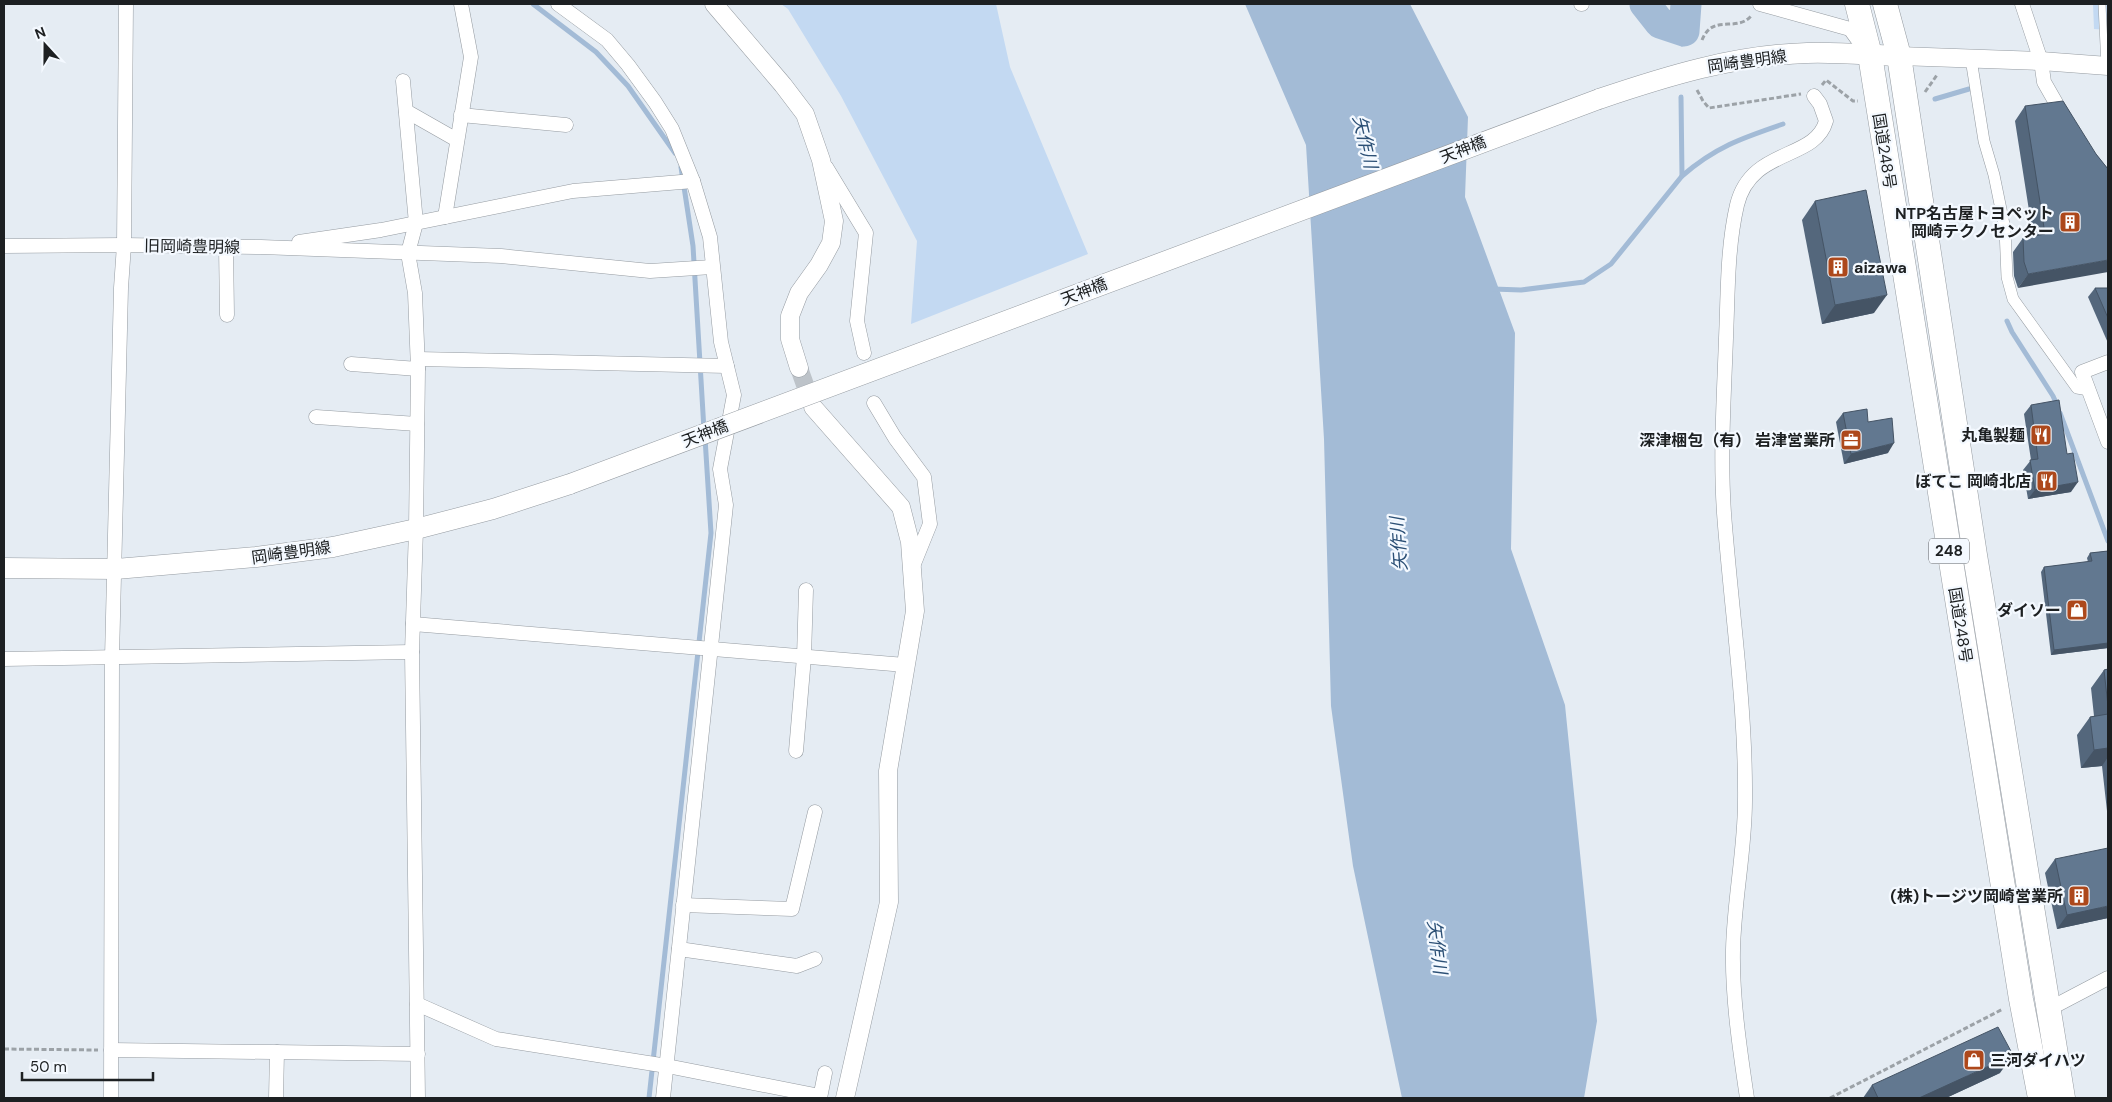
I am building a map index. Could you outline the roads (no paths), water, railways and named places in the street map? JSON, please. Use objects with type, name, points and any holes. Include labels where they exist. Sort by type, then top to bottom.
[{"type":"highway","name":"国道248号","points":[[1857,4],[1870,55],[2022,999],[2040,1098]]},
{"type":"highway","name":"国道248号","points":[[1885,4],[1899,56],[1976,564],[2063,1098]]},
{"type":"main road","name":"岡崎豊明線","points":[[1599,99],[1689,70],[1729,62],[1808,53],[1899,56]]},
{"type":"main road","name":"天神橋","points":[[570,484],[1599,99]]},
{"type":"main road","name":"岡崎豊明線","points":[[4,568],[116,569],[256,557],[333,547],[416,529],[493,509],[570,484]]},
{"type":"street","points":[[111,1098],[112,658],[124,245],[126,4]]},
{"type":"street","points":[[445,217],[471,57],[461,4]]},
{"type":"street","points":[[558,4],[607,40],[628,65],[672,128],[693,181],[710,236],[721,342],[734,395],[720,468],[726,505],[663,1098]]},
{"type":"street","points":[[714,4],[783,85],[805,114],[821,160],[834,220],[831,243],[819,265],[799,293],[790,316],[790,339],[799,368]]},
{"type":"street","points":[[2022,4],[2041,61],[2044,82],[2072,129]]},
{"type":"street","points":[[1757,8],[1850,29],[1870,55]]},
{"type":"street","points":[[1899,56],[2041,61],[2107,66]]},
{"type":"street","points":[[1971,59],[1984,141],[1994,175],[2005,229],[2007,277],[2013,299],[2076,388],[2089,390]]},
{"type":"street","points":[[403,81],[416,223],[408,254],[414,293],[418,364],[412,652],[418,1098]]},
{"type":"street","points":[[1747,1098],[1739,1042],[1733,951],[1745,801],[1741,712],[1724,510],[1723,429],[1728,272],[1734,220],[1744,184],[1767,163],[1816,140],[1826,121],[1820,104],[1814,96]]},
{"type":"street","points":[[406,111],[457,140]]},
{"type":"street","points":[[461,115],[566,125]]},
{"type":"street","points":[[821,160],[866,233],[857,321],[864,354]]},
{"type":"street","points":[[260,247],[335,238],[573,191],[693,181]]},
{"type":"street","name":"旧岡崎豊明線","points":[[4,246],[260,247]]},
{"type":"street","points":[[226,246],[227,315]]},
{"type":"street","points":[[260,247],[501,256],[650,271],[712,267]]},
{"type":"street","points":[[2108,362],[2082,372],[2108,442]]},
{"type":"street","points":[[351,364],[726,366]]},
{"type":"street","points":[[874,403],[895,438],[924,477],[930,524],[912,568]]},
{"type":"street","points":[[813,407],[901,507],[910,542],[915,611],[888,771],[889,902],[845,1098]]},
{"type":"street","points":[[316,417],[417,424]]},
{"type":"street","points":[[796,751],[804,657],[806,590]]},
{"type":"street","points":[[413,624],[905,665]]},
{"type":"street","points":[[4,659],[412,652]]},
{"type":"street","points":[[684,905],[792,909],[815,812]]},
{"type":"street","points":[[679,950],[797,966],[815,959]]},
{"type":"street","points":[[2049,1009],[2108,978]]},
{"type":"street","points":[[418,1004],[496,1038],[667,1066],[820,1097],[825,1073]]},
{"type":"street","points":[[112,1050],[418,1054]]},
{"type":"street","points":[[276,1098],[277,1052]]},
{"type":"lane","points":[[2102,4],[2107,66]]},
{"type":"water","name":"矢作川","points":[[1245,4],[1410,4],[1468,117],[1465,197],[1515,333],[1511,549],[1565,705],[1597,1021],[1584,1098],[1402,1098],[1353,866],[1331,706],[1324,439],[1306,145]]},
{"type":"waterway","points":[[533,4],[596,52],[628,86],[675,153]]},
{"type":"waterway","points":[[1645,4],[1660,23],[1684,31],[1686,4]]},
{"type":"waterway","points":[[1682,44],[1684,31]]},
{"type":"waterway","points":[[1935,99],[1969,89]]},
{"type":"waterway","points":[[1493,289],[1521,290],[1584,282],[1611,264],[1682,176],[1681,97]]},
{"type":"waterway","points":[[1682,176],[1718,150],[1783,124]]},
{"type":"waterway","points":[[681,167],[693,246],[704,430]]},
{"type":"waterway","points":[[2007,321],[2057,405]]},
{"type":"waterway","points":[[2060,413],[2108,541]]},
{"type":"waterway","points":[[649,1098],[711,533],[705,438]]},
{"type":"tunnel","points":[[799,368],[813,407]]},
{"type":"place","name":"NTP名古屋トヨペット 岡崎テクノセンター","points":[[2070,222]]},
{"type":"place","name":"aizawa","points":[[1838,267]]},
{"type":"place","name":"丸亀製麺","points":[[2041,435]]},
{"type":"place","name":"深津梱包（有） 岩津営業所","points":[[1851,440]]},
{"type":"place","name":"ぼてこ 岡崎北店","points":[[2047,481]]},
{"type":"place","name":"ダイソー","points":[[2077,610]]},
{"type":"place","name":"(株)トージツ岡崎営業所","points":[[2079,896]]},
{"type":"place","name":"三河ダイハツ","points":[[1974,1060]]}]
